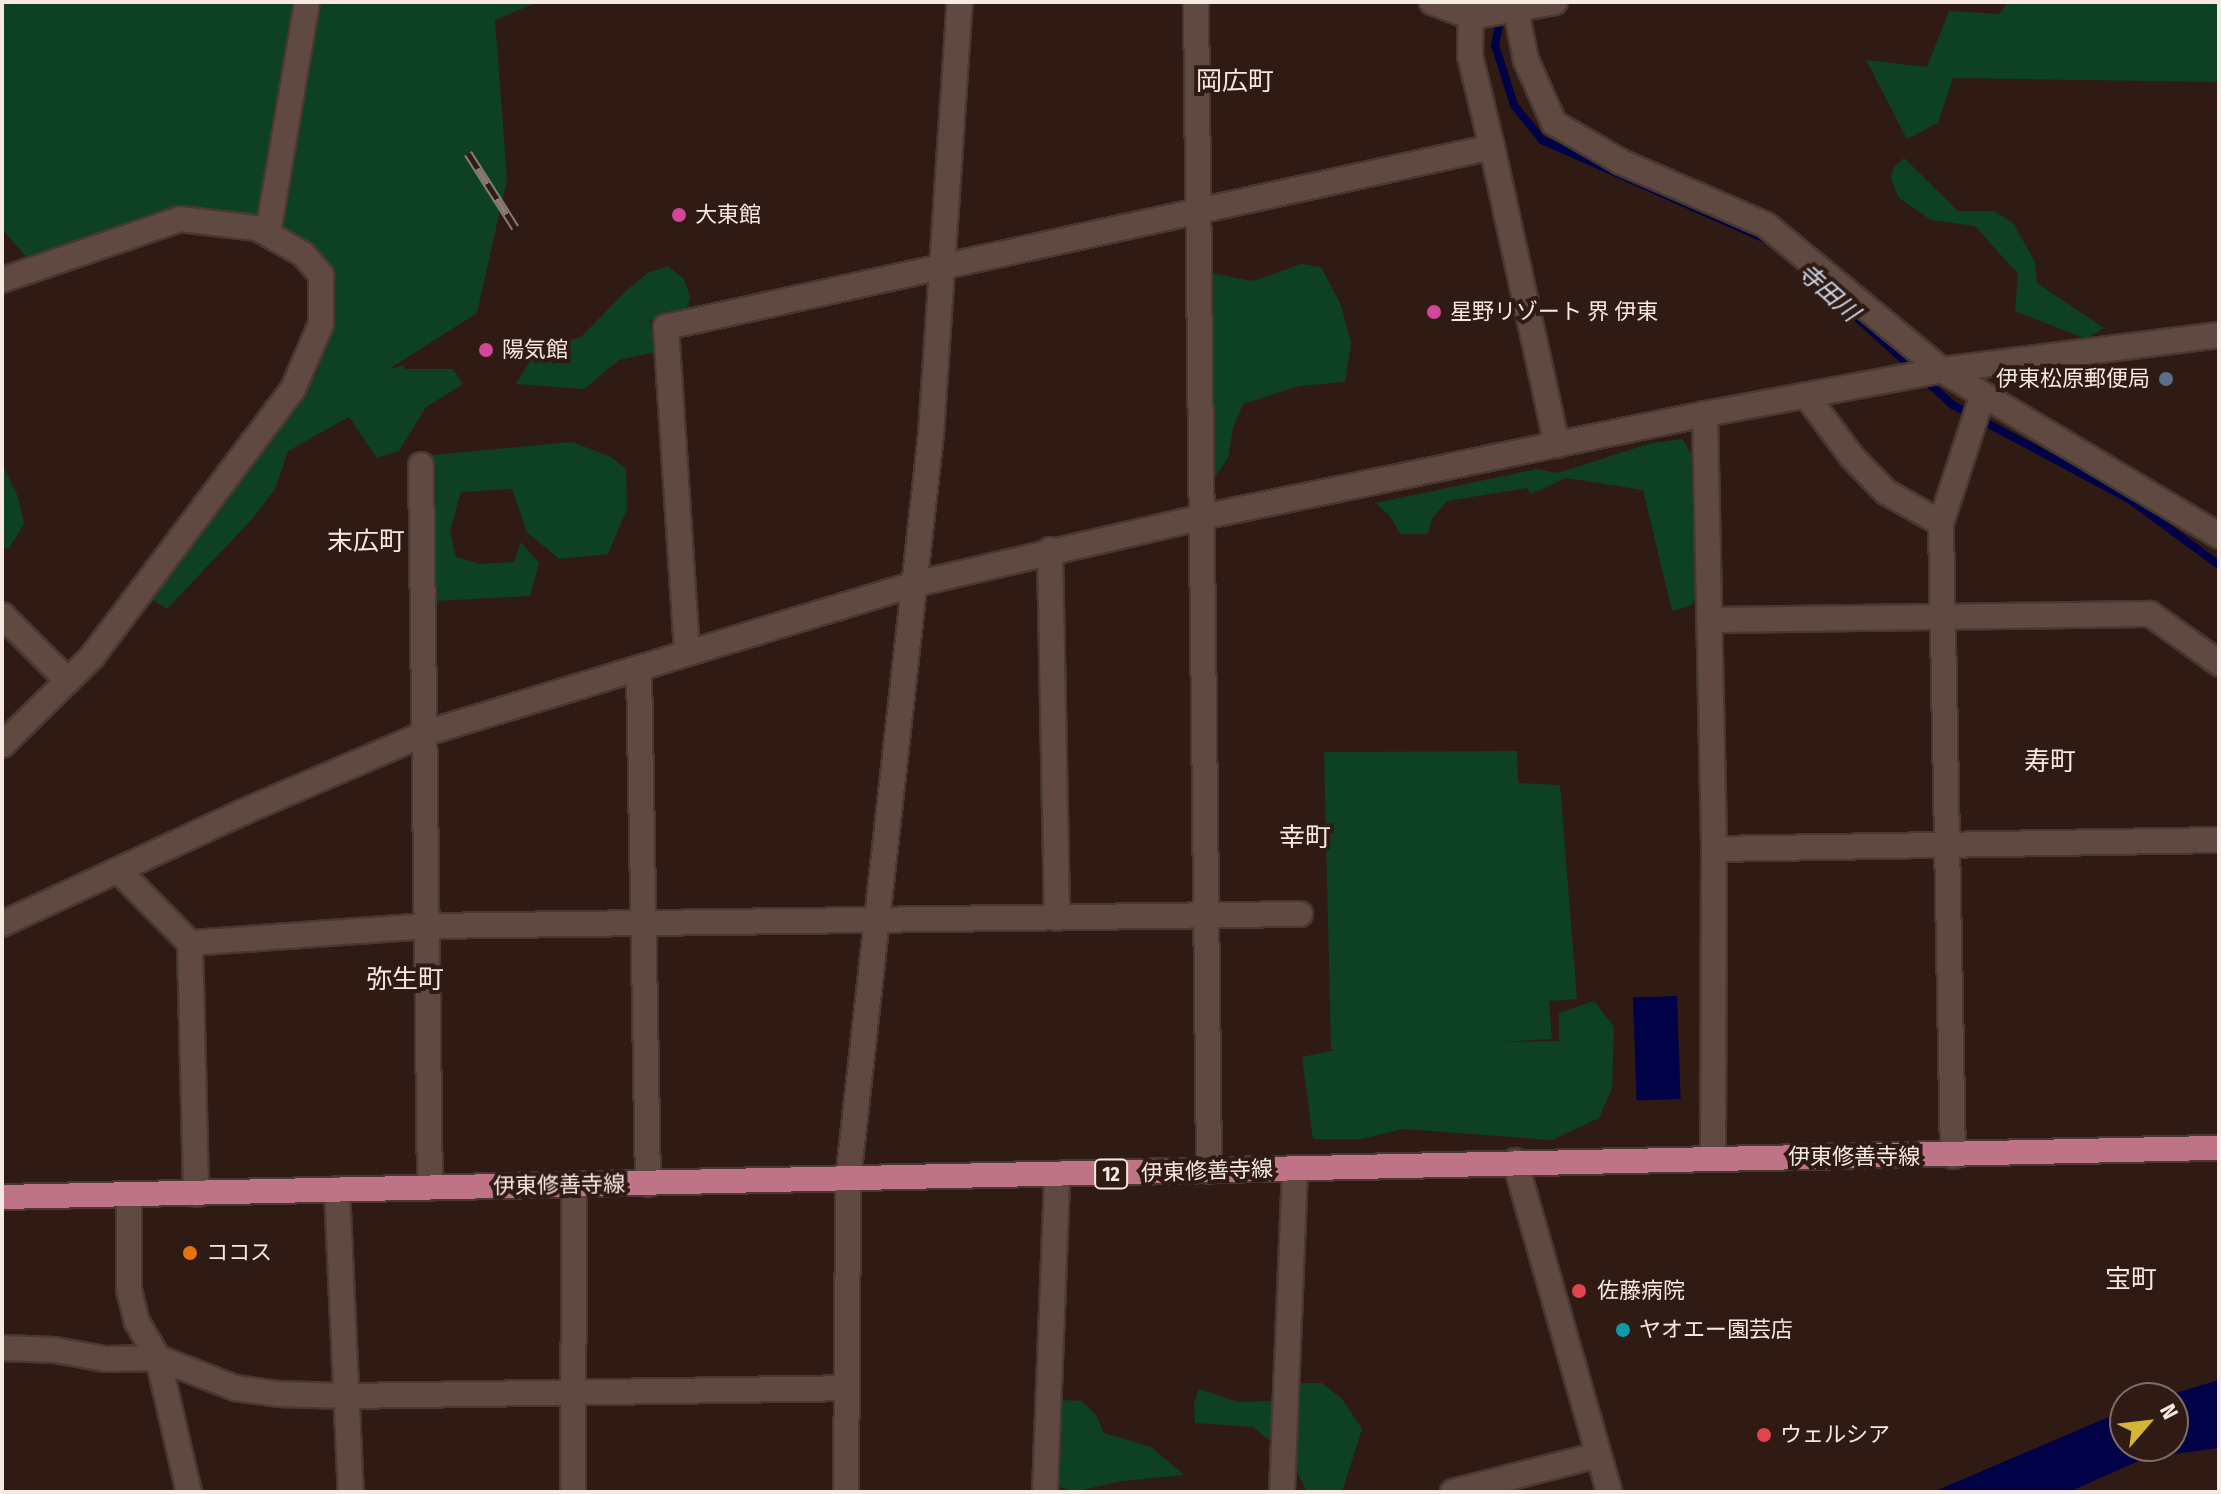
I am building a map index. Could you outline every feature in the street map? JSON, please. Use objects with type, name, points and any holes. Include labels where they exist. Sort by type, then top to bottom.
[{"type":"main road","name":"伊東修善寺線","points":[[2,1197],[848,1180],[1515,1161],[1953,1156],[2219,1148]]},
{"type":"street","points":[[268,233],[307,2]]},
{"type":"street","points":[[846,1492],[848,1180],[931,434],[960,2]]},
{"type":"street","points":[[1196,2],[1209,1171]]},
{"type":"street","points":[[1432,2],[1475,10],[1516,10],[1555,2]]},
{"type":"street","points":[[1475,10],[1470,56],[1557,445]]},
{"type":"street","points":[[1516,10],[1526,60],[1554,123],[1621,162],[1766,225],[1942,370],[1982,398],[2219,536]]},
{"type":"street","points":[[687,652],[666,327],[1492,147]]},
{"type":"street","points":[[2,280],[180,219],[257,228],[303,254],[321,275],[321,324],[293,389],[92,657],[2,745]]},
{"type":"street","points":[[2,924],[426,733],[915,584],[1050,550],[1202,517],[1705,414],[1942,370],[2219,335]]},
{"type":"street","points":[[1806,395],[1852,457],[1886,492],[1941,523]]},
{"type":"street","points":[[1953,1156],[1941,523],[1982,398]]},
{"type":"street","points":[[1705,414],[1714,849],[1713,1157]]},
{"type":"street","points":[[421,465],[430,1188]]},
{"type":"street","points":[[1050,550],[1057,918]]},
{"type":"street","points":[[1710,620],[2150,614],[2219,663]]},
{"type":"street","points":[[2,615],[68,681]]},
{"type":"street","points":[[639,668],[648,1184]]},
{"type":"street","points":[[1714,849],[2219,840]]},
{"type":"street","points":[[119,871],[190,943],[196,1194]]},
{"type":"street","points":[[190,943],[429,926],[1300,914]]},
{"type":"street","points":[[1515,1161],[1609,1492]]},
{"type":"street","points":[[1282,1492],[1295,1168]]},
{"type":"street","points":[[1045,1492],[1057,1175]]},
{"type":"street","points":[[573,1492],[574,1185]]},
{"type":"street","points":[[337,1189],[351,1492]]},
{"type":"street","points":[[129,1194],[129,1290],[137,1322],[158,1358],[189,1492]]},
{"type":"street","points":[[2,1348],[55,1350],[105,1359],[158,1358],[235,1388],[347,1396],[846,1388]]},
{"type":"street","points":[[1453,1492],[1598,1455]]},
{"type":"green space","points":[[2,2],[538,2],[495,20],[507,179],[477,313],[389,369],[405,365],[403,369],[453,369],[463,384],[426,407],[399,451],[377,458],[349,417],[288,451],[275,489],[253,518],[167,609],[150,598],[317,373],[325,334],[303,254],[222,223],[28,259],[2,229]]},
{"type":"green space","points":[[2007,2],[2219,2],[2219,82],[1953,78],[1938,123],[1907,139],[1866,60],[1927,67],[1949,11],[2000,14]]},
{"type":"green space","points":[[1904,158],[1958,211],[1994,211],[2013,223],[2035,262],[2037,283],[2104,328],[2086,339],[2015,311],[2018,274],[1975,226],[1931,220],[1899,198],[1891,179],[1894,167]]},
{"type":"green space","points":[[1301,264],[1321,267],[1341,305],[1351,343],[1345,382],[1299,386],[1243,404],[1233,428],[1228,458],[1213,479],[1211,273],[1253,281]]},
{"type":"green space","points":[[668,266],[684,279],[690,297],[688,307],[650,320],[655,352],[619,360],[584,389],[516,384],[530,361],[549,346],[581,337],[627,290],[648,273]]},
{"type":"green space","points":[[1682,439],[1694,458],[1701,580],[1692,605],[1672,611],[1643,490],[1566,478],[1531,494],[1527,488],[1447,501],[1432,519],[1428,534],[1400,534],[1390,516],[1376,503],[1537,469],[1558,473],[1648,444]]},
{"type":"green space","points":[[572,442],[611,457],[626,469],[627,509],[608,554],[559,559],[527,532],[512,489],[461,492],[450,531],[456,557],[480,564],[514,562],[521,542],[539,563],[530,596],[435,601],[432,455]]},
{"type":"green space","points":[[2,464],[18,497],[24,524],[9,548],[2,549]]},
{"type":"green space","points":[[1517,751],[1518,783],[1560,785],[1577,999],[1549,1001],[1552,1039],[1499,1042],[1559,1041],[1559,1013],[1594,1001],[1614,1027],[1612,1088],[1599,1118],[1552,1140],[1403,1129],[1361,1139],[1313,1139],[1302,1057],[1335,1050],[1331,1049],[1324,752]]},
{"type":"green space","points":[[1292,1383],[1322,1383],[1342,1399],[1362,1429],[1342,1492],[1307,1492],[1290,1457],[1253,1427],[1195,1423],[1194,1402],[1199,1389],[1238,1402],[1271,1401]]},
{"type":"green space","points":[[1061,1400],[1082,1401],[1096,1415],[1104,1433],[1151,1447],[1184,1475],[1122,1481],[1073,1492],[1058,1486]]},
{"type":"shaded area","points":[[1677,996],[1681,1099],[1637,1100],[1633,998]]},
{"type":"shaded area","points":[[2219,1380],[2219,1448],[2189,1452],[2189,1389]]},
{"type":"shaded area","points":[[2109,1417],[2109,1462],[2136,1462],[2069,1492],[1933,1492]]},
{"type":"waterway","name":"寺田川","points":[[1501,15],[1495,45],[1514,105],[1542,140],[1772,242]]},
{"type":"waterway","name":"寺田川","points":[[1818,283],[1915,370]]},
{"type":"waterway","name":"寺田川","points":[[1925,380],[1953,405],[2129,499],[2219,565]]},
{"type":"railway","points":[[468,153],[515,227]]},
{"type":"place","name":"大東館","points":[[679,215]]},
{"type":"place","name":"星野リゾート 界 伊東","points":[[1434,312]]},
{"type":"place","name":"陽気館","points":[[486,350]]},
{"type":"place","name":"伊東松原郵便局","points":[[2166,379]]},
{"type":"place","name":"ココス","points":[[190,1253]]},
{"type":"place","name":"佐藤病院","points":[[1579,1291]]},
{"type":"place","name":"ヤオエー園芸店","points":[[1623,1330]]},
{"type":"place","name":"ウェルシア","points":[[1764,1435]]},
{"type":"district","name":"岡広町","points":[[1235,82]]},
{"type":"district","name":"末広町","points":[[366,542]]},
{"type":"district","name":"寿町","points":[[2050,762]]},
{"type":"district","name":"幸町","points":[[1305,838]]},
{"type":"district","name":"弥生町","points":[[405,980]]},
{"type":"district","name":"宝町","points":[[2131,1280]]}]
